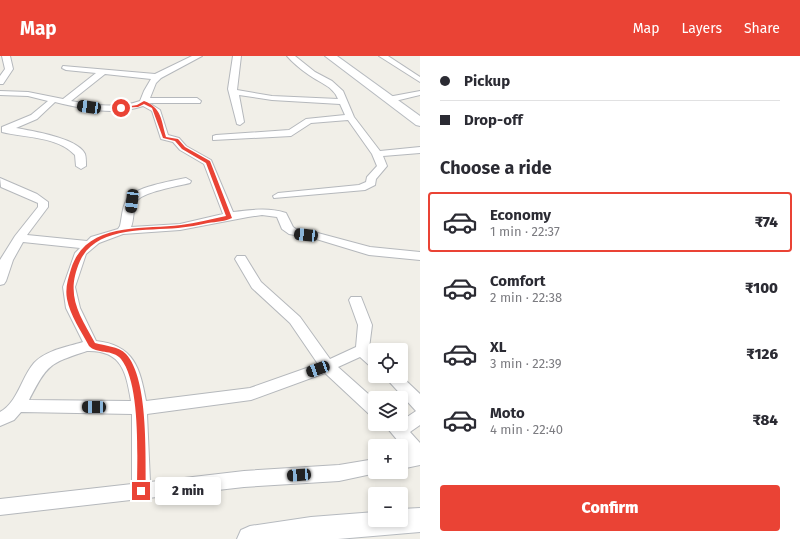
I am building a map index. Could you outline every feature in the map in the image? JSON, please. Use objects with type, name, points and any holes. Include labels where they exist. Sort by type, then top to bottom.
[{"type":"street","points":[[0,82],[9,69],[6,56]]},
{"type":"street","points":[[0,93],[29,94],[52,101],[89,107],[121,108],[138,106],[144,101],[146,92],[161,72],[198,56]]},
{"type":"street","points":[[237,56],[232,90],[234,92],[240,122]]},
{"type":"street","points":[[278,196],[361,188],[368,186],[382,166],[377,154],[350,117],[345,102],[336,89],[312,74],[291,56]]},
{"type":"street","points":[[330,56],[391,99],[420,122]]},
{"type":"street","points":[[383,56],[420,80]]},
{"type":"street","points":[[66,68],[157,77]]},
{"type":"street","points":[[64,102],[103,72]]},
{"type":"street","points":[[234,92],[272,98],[345,102]]},
{"type":"street","points":[[391,99],[420,93]]},
{"type":"street","points":[[3,131],[34,117],[52,101]]},
{"type":"street","points":[[144,101],[197,101]]},
{"type":"street","points":[[144,101],[156,110],[164,138],[176,140],[183,148],[208,162],[229,218]]},
{"type":"street","points":[[216,138],[291,133],[309,121],[350,117]]},
{"type":"street","points":[[3,131],[52,140],[73,147],[80,154],[81,166]]},
{"type":"street","points":[[377,154],[420,150]]},
{"type":"street","points":[[0,181],[13,190],[39,198],[43,202],[43,207],[19,238],[7,258],[0,281]]},
{"type":"street","points":[[122,230],[128,219],[132,201],[136,196],[144,192],[186,181]]},
{"type":"street","points":[[92,346],[73,308],[69,287],[76,263],[81,253],[88,245],[95,240],[122,230],[180,226],[273,212],[282,215],[288,229],[293,232],[314,235],[369,251],[420,256]]},
{"type":"street","points":[[19,238],[88,245]]},
{"type":"street","points":[[241,259],[249,276],[256,285],[295,320],[327,366],[368,403]]},
{"type":"street","points":[[17,406],[140,408],[190,403],[251,394],[327,366],[362,350],[366,336],[366,324],[356,300]]},
{"type":"street","points":[[0,418],[10,414],[17,406],[46,361],[92,346],[115,350],[123,356],[130,367],[140,408],[141,491]]},
{"type":"street","points":[[362,350],[368,356]]},
{"type":"street","points":[[399,383],[412,395],[420,406]]},
{"type":"street","points":[[408,422],[420,416]]},
{"type":"street","points":[[399,431],[420,454]]},
{"type":"street","points":[[408,461],[420,458]]},
{"type":"street","points":[[0,508],[244,479],[339,473],[368,468]]},
{"type":"street","points":[[250,539],[313,534],[420,520]]},
{"type":"route","points":[[121,108],[138,106],[144,103],[153,107],[156,110],[164,138],[176,140],[183,148],[208,162],[229,218],[150,230],[122,230],[95,240],[88,245],[81,253],[76,263],[69,287],[70,298],[73,308],[92,346],[115,350],[123,356],[130,367],[140,408],[141,491]]}]
